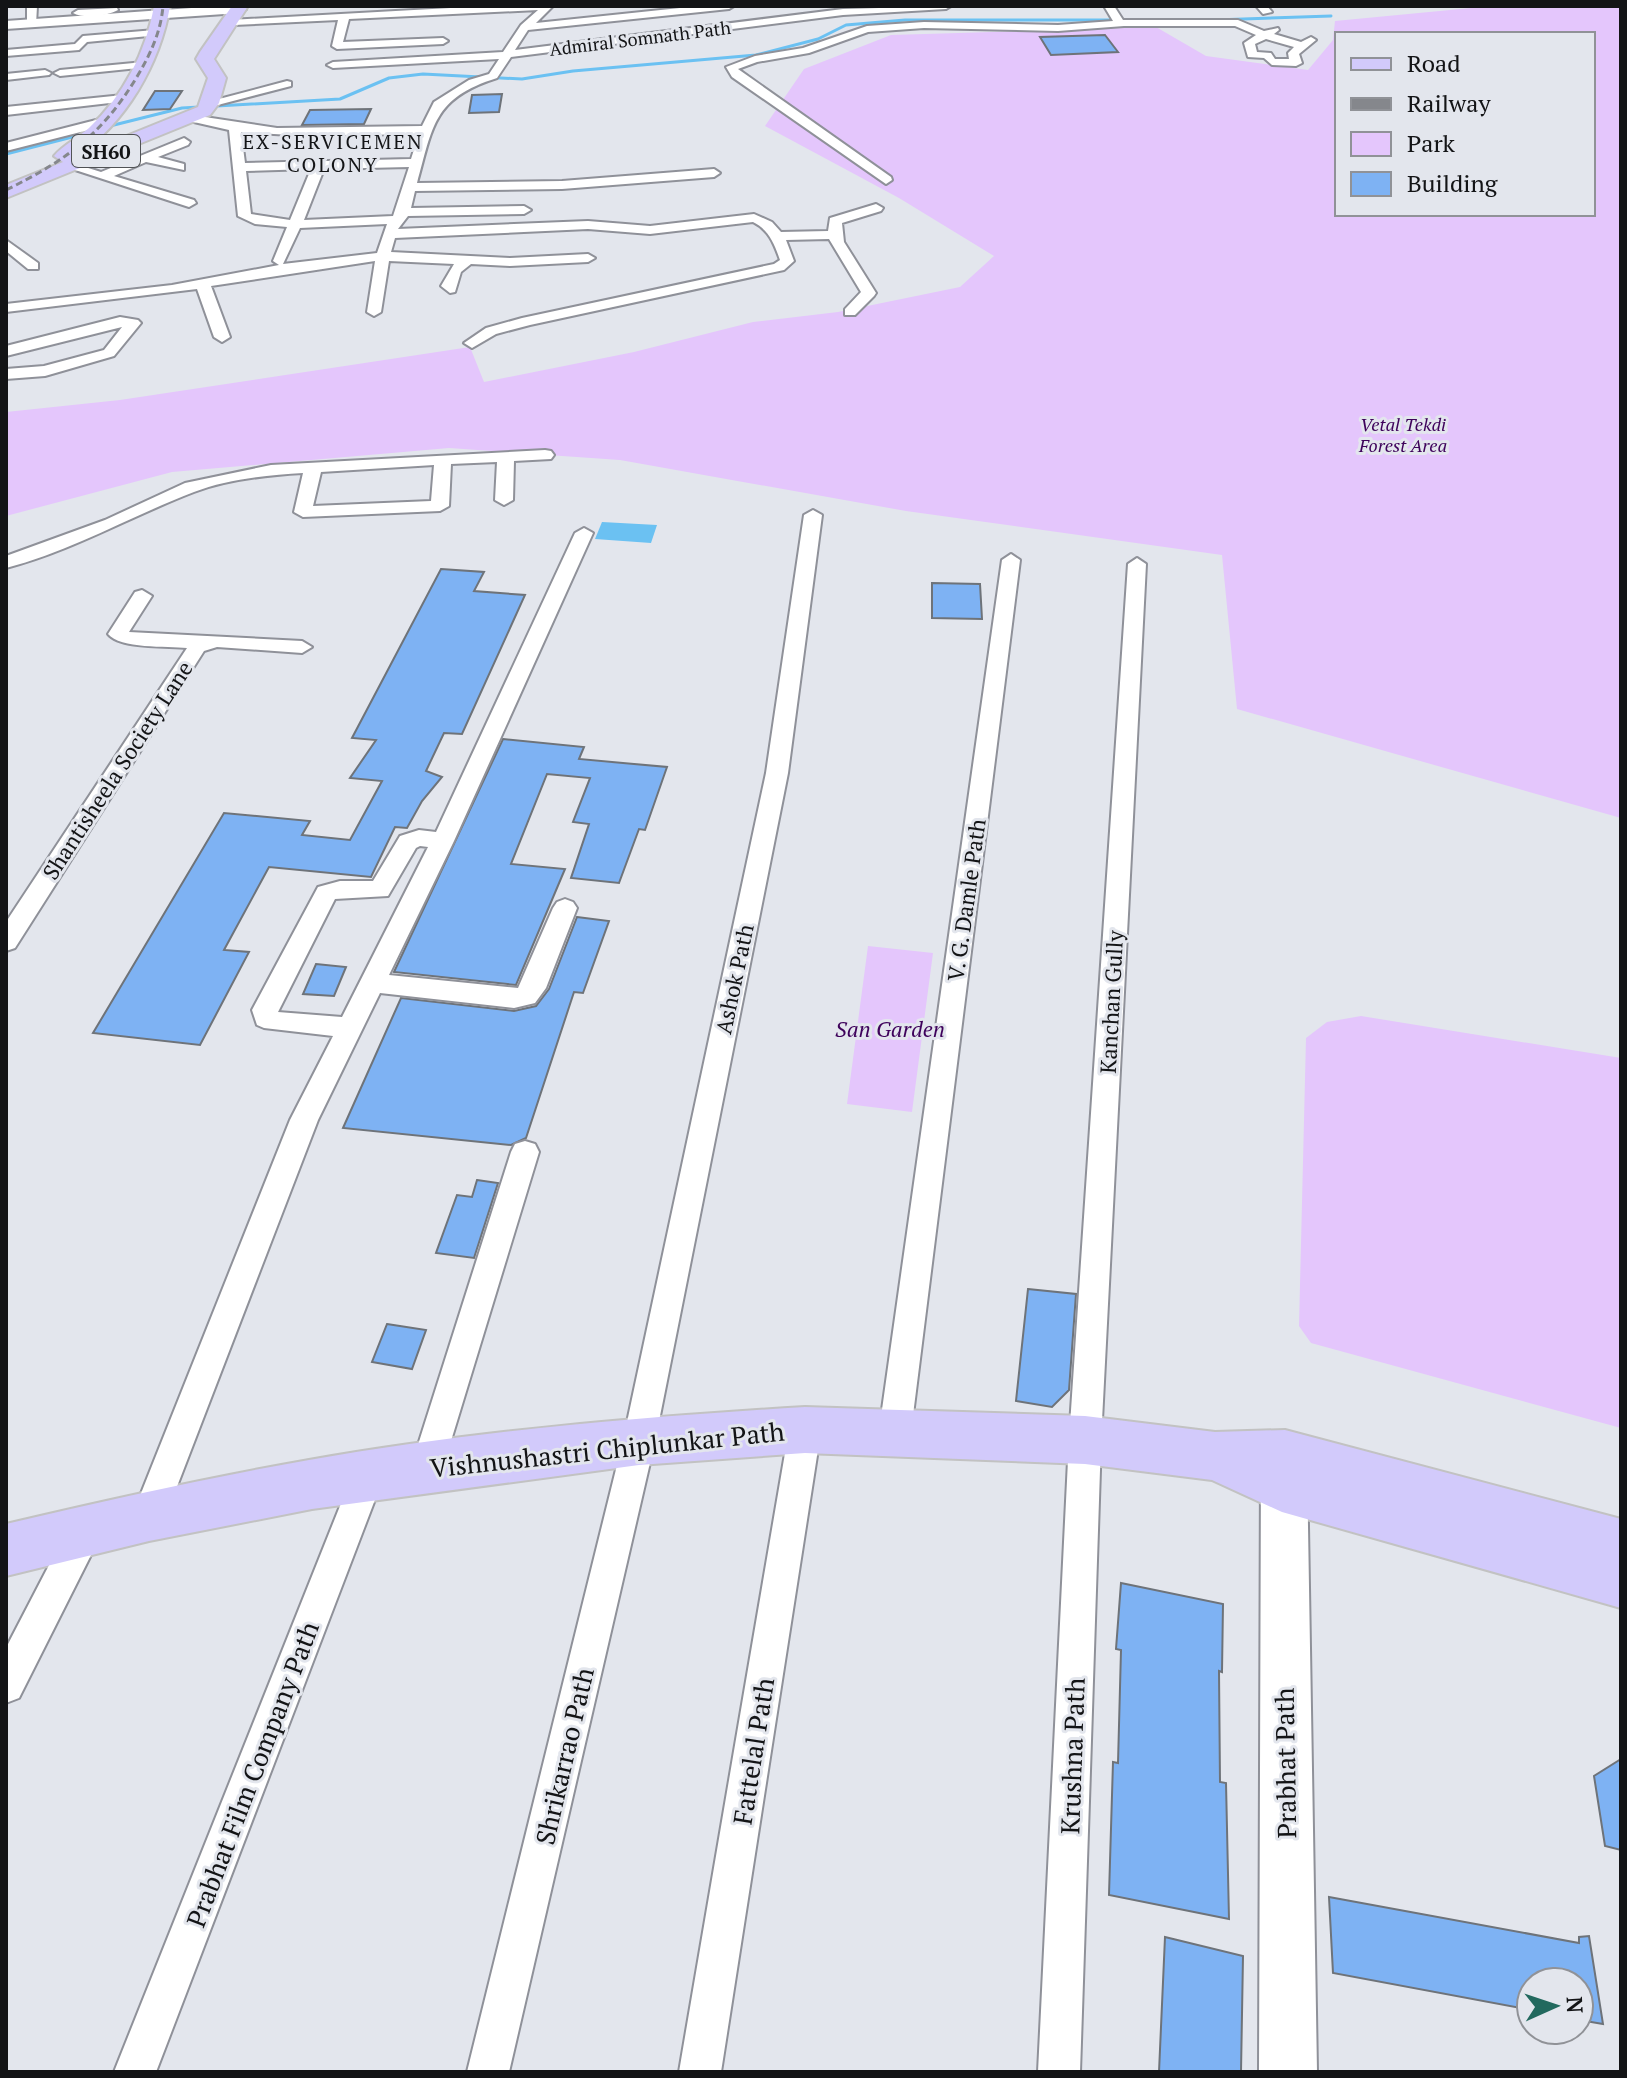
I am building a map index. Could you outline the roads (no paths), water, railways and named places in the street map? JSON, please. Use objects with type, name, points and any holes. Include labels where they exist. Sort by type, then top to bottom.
[{"type":"main road","name":"SH60","points":[[6,192],[69,166],[104,132],[144,65],[155,33],[170,10]]},
{"type":"main road","points":[[104,132],[148,77],[170,10]]},
{"type":"main road","points":[[203,109],[217,78],[205,59],[238,12]]},
{"type":"main road","name":"SH60","points":[[6,184],[104,132],[203,109]]},
{"type":"main road","name":"Vishnushastri Chiplunkar Path","points":[[6,1550],[149,1516],[427,1467],[639,1441],[805,1430],[1085,1440],[1159,1447],[1283,1470],[1621,1545]]},
{"type":"main road","name":"Vishnushastri Chiplunkar Path","points":[[1283,1470],[1621,1582]]},
{"type":"street","points":[[32,6],[32,23]]},
{"type":"street","points":[[78,13],[170,10],[344,17],[412,10],[548,6]]},
{"type":"street","points":[[374,312],[383,256],[410,187],[426,130],[438,104],[473,82],[493,76],[521,32],[548,6]]},
{"type":"street","points":[[503,38],[521,32],[729,6]]},
{"type":"street","name":"Admiral Somnath Path","points":[[337,46],[333,71],[606,43],[840,9],[946,6]]},
{"type":"street","points":[[1109,6],[1119,21]]},
{"type":"street","points":[[6,25],[113,11]]},
{"type":"street","points":[[111,36],[113,11]]},
{"type":"street","points":[[344,17],[337,46],[457,40]]},
{"type":"street","points":[[886,180],[736,75],[732,67],[755,59],[805,51],[867,29],[924,25],[1058,28],[1119,21],[1238,23],[1243,28],[1301,46]]},
{"type":"street","points":[[750,24],[764,37]]},
{"type":"street","points":[[1282,27],[1249,43],[1252,55],[1267,55],[1272,62],[1296,63],[1293,53],[1316,37]]},
{"type":"street","points":[[701,30],[715,43]]},
{"type":"street","points":[[327,33],[340,32]]},
{"type":"street","points":[[6,53],[74,48],[81,46],[85,38],[155,33]]},
{"type":"street","points":[[653,36],[667,49]]},
{"type":"street","points":[[606,43],[622,56]]},
{"type":"street","points":[[559,48],[570,62]]},
{"type":"street","points":[[60,73],[144,65]]},
{"type":"street","points":[[6,77],[45,73]]},
{"type":"street","points":[[203,109],[287,84]]},
{"type":"street","points":[[6,111],[123,99]]},
{"type":"street","points":[[203,109],[235,129],[265,133],[426,130]]},
{"type":"street","points":[[235,129],[245,216],[256,223],[588,225],[610,230],[754,218],[763,221],[778,236],[787,261],[782,266],[527,321],[491,331],[472,343]]},
{"type":"street","points":[[6,147],[104,132]]},
{"type":"street","points":[[102,176],[184,142]]},
{"type":"street","points":[[145,158],[180,167]]},
{"type":"street","points":[[239,167],[417,163]]},
{"type":"street","points":[[280,261],[319,165]]},
{"type":"street","points":[[69,166],[189,203]]},
{"type":"street","points":[[410,187],[618,184],[714,173]]},
{"type":"street","points":[[850,312],[869,293],[837,242],[833,224],[836,220],[876,208]]},
{"type":"street","points":[[396,222],[524,210]]},
{"type":"street","points":[[778,236],[835,235]]},
{"type":"street","points":[[6,244],[33,266]]},
{"type":"street","points":[[6,308],[203,284],[273,270],[383,256],[510,262],[588,258]]},
{"type":"street","points":[[450,289],[448,286],[452,275],[469,259]]},
{"type":"street","points":[[203,284],[222,337]]},
{"type":"street","points":[[6,351],[120,322],[133,323],[109,353],[45,371],[6,374]]},
{"type":"street","points":[[6,562],[111,524],[191,487],[271,470],[545,455]]},
{"type":"street","points":[[504,500],[506,456]]},
{"type":"street","points":[[313,467],[303,512],[440,506],[443,459]]},
{"type":"street","name":"Ashok Path","points":[[639,1441],[777,773],[813,515]]},
{"type":"street","points":[[149,1516],[304,1120],[443,841],[584,533]]},
{"type":"street","name":"V. G. Damle Path","points":[[895,1431],[1011,560]]},
{"type":"street","name":"Kanchan Gully","points":[[1085,1440],[1137,564]]},
{"type":"street","points":[[142,596],[118,634],[122,637],[204,643]]},
{"type":"street","name":"Shantisheela Society Lane","points":[[6,942],[197,647],[204,643],[302,647]]},
{"type":"street","points":[[349,1028],[273,1021],[266,1018],[265,1010],[326,893],[340,889],[380,890],[408,842],[419,838],[443,841]]},
{"type":"street","points":[[373,983],[514,998],[526,996],[533,988],[565,908]]},
{"type":"street","points":[[427,1467],[525,1152]]},
{"type":"street","name":"Fattelal Path","points":[[700,2072],[805,1430]]},
{"type":"street","name":"Krushna Path","points":[[1059,2072],[1085,1440]]},
{"type":"street","name":"Shrikarrao Path","points":[[488,2072],[639,1441]]},
{"type":"street","name":"Prabhat Path","points":[[1283,1470],[1288,2072]]},
{"type":"street","name":"Prabhat Film Company Path","points":[[135,2072],[368,1476]]},
{"type":"street","points":[[6,1685],[85,1531]]},
{"type":"water","points":[[602,522],[657,525],[651,543],[595,539]]},
{"type":"waterway","points":[[1215,20],[1331,16]]},
{"type":"waterway","points":[[106,127],[182,108],[340,99],[389,78],[423,74],[522,79],[573,71],[756,55],[818,39],[846,25],[905,20],[1120,20]]},
{"type":"waterway","points":[[6,154],[88,133]]},
{"type":"railway","points":[[6,190],[65,156],[111,114],[147,58],[158,33],[163,6]]},
{"type":"district","name":"EX-SERVICEMEN COLONY","points":[[333,152]]},
{"type":"park label","name":"Vetal Tekdi Forest Area","points":[[1403,434]]},
{"type":"park label","name":"San Garden","points":[[890,1028]]}]
